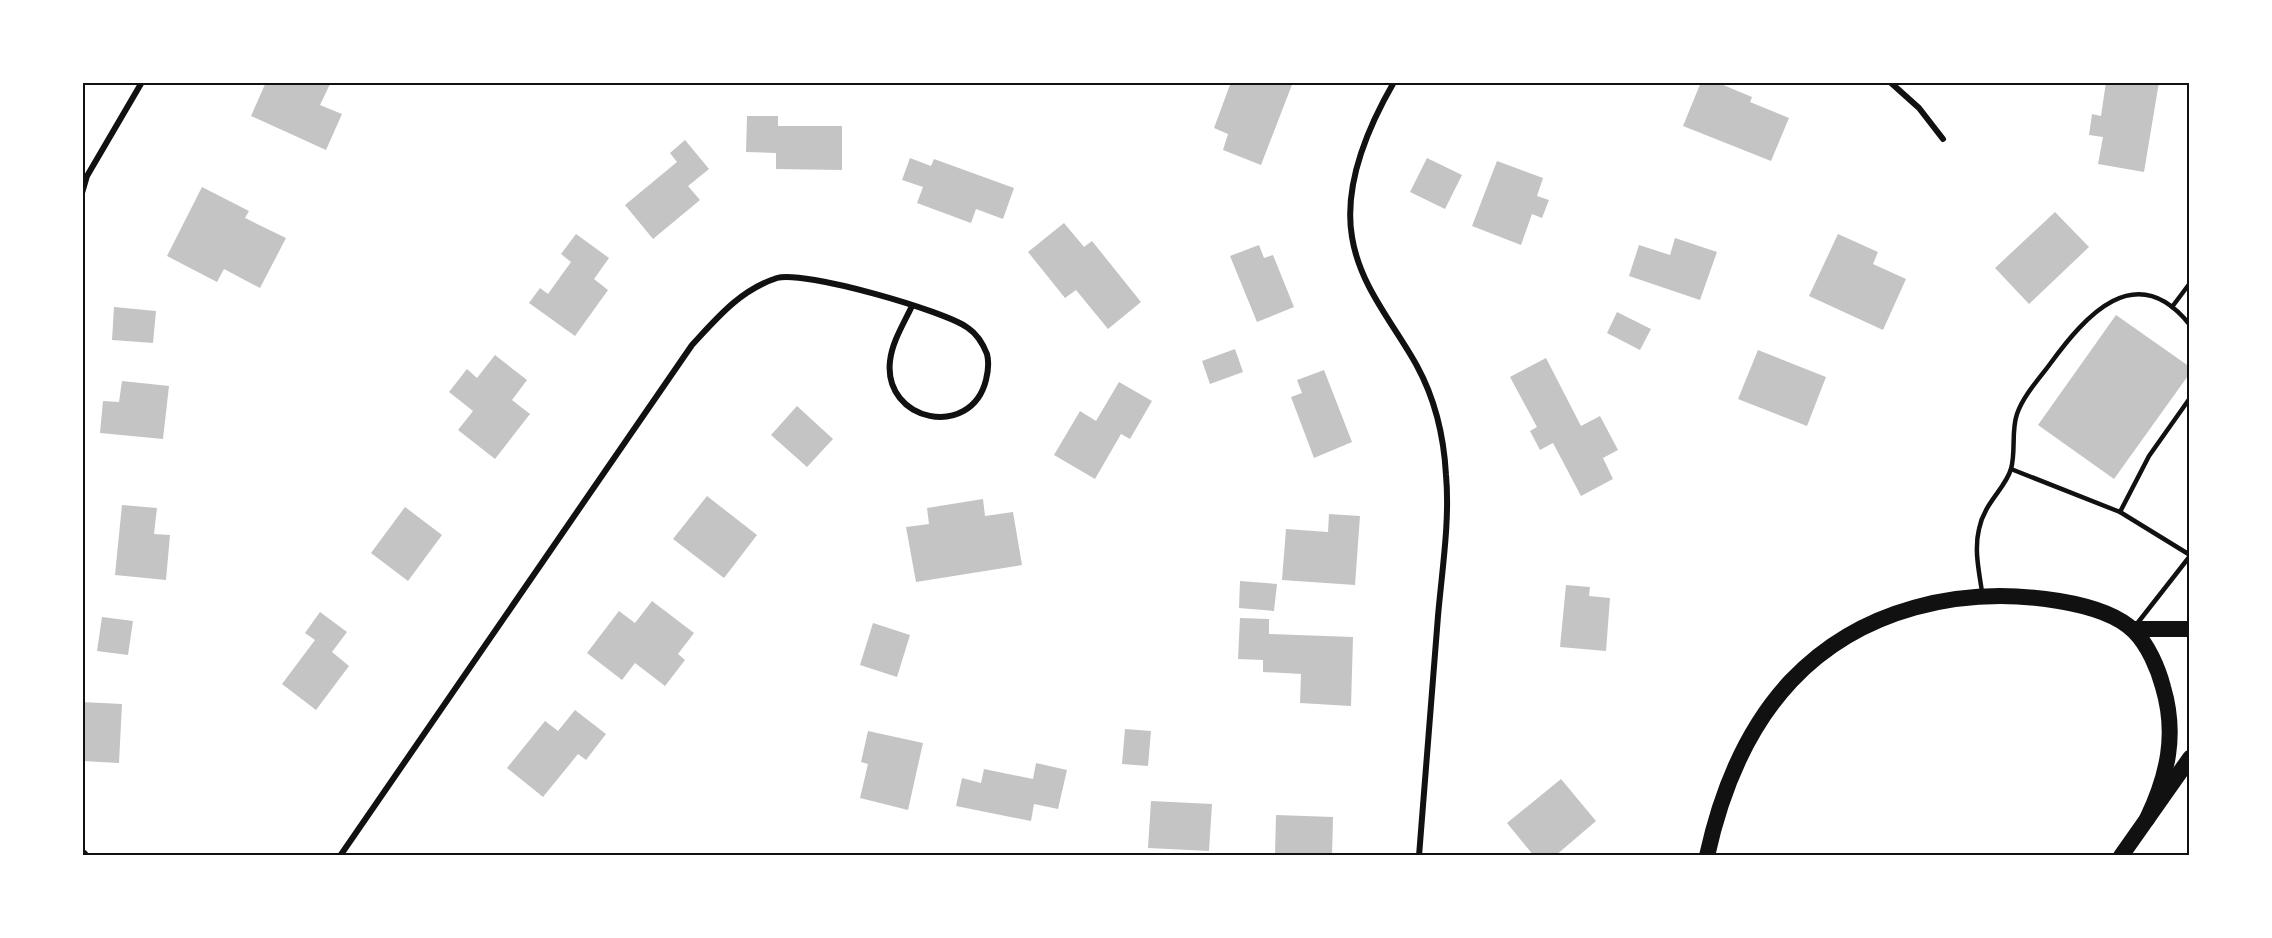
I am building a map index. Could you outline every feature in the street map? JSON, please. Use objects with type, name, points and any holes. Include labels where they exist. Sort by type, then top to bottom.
[{"type":"highway","points":[[1707,855],[1727,786],[1751,735],[1769,707],[1803,670],[1852,635],[1890,615],[1939,600],[1982,595],[2037,598],[2082,606],[2133,629],[2190,629]]},
{"type":"highway","points":[[2133,629],[2154,663],[2171,718],[2165,776],[2147,819]]},
{"type":"highway","points":[[2121,855],[2190,758]]},
{"type":"street","points":[[82,193],[85,175],[142,82]]},
{"type":"street","points":[[1394,82],[1375,119],[1360,159],[1350,218],[1352,237],[1366,279],[1424,381],[1437,417],[1445,458],[1447,499],[1419,855]]},
{"type":"street","points":[[1890,82],[1919,108],[1944,139]]},
{"type":"street","points":[[340,855],[692,345],[735,299],[778,277],[823,280],[912,306],[968,327],[980,340],[987,355],[988,371],[984,388],[975,402],[961,412],[946,417],[930,417],[915,412],[903,403],[894,389],[889,374],[890,358],[912,306]]},
{"type":"lane","points":[[2172,307],[2190,283]]},
{"type":"lane","points":[[1982,595],[1977,548],[1979,527],[1983,512],[2011,469],[2014,425],[2022,403],[2081,323],[2107,302],[2122,296],[2149,296],[2172,307],[2190,325]]},
{"type":"lane","points":[[2120,512],[2149,456],[2190,398]]},
{"type":"lane","points":[[2011,469],[2120,512],[2190,556],[2133,629]]},
{"type":"building","points":[[266,82],[331,82],[320,105],[342,114],[326,150],[251,116]]},
{"type":"building","points":[[1231,82],[1293,82],[1261,165],[1223,150],[1228,134],[1214,128]]},
{"type":"building","points":[[1701,82],[1716,82],[1752,97],[1750,102],[1789,118],[1771,161],[1683,126]]},
{"type":"building","points":[[2106,82],[2159,82],[2144,172],[2098,164],[2103,137],[2089,135],[2092,114],[2101,116]]},
{"type":"building","points":[[747,116],[778,116],[778,126],[842,126],[842,170],[776,169],[776,153],[746,152]]},
{"type":"building","points":[[685,140],[709,169],[688,186],[700,200],[653,239],[625,205],[677,162],[670,153]]},
{"type":"building","points":[[910,158],[931,166],[934,159],[1014,188],[1003,219],[976,209],[971,223],[917,203],[923,187],[902,180]]},
{"type":"building","points":[[1427,158],[1462,175],[1445,209],[1410,192]]},
{"type":"building","points":[[1497,161],[1543,178],[1537,196],[1549,200],[1542,218],[1532,214],[1521,245],[1472,226]]},
{"type":"building","points":[[202,187],[249,211],[245,218],[286,238],[260,288],[224,269],[217,282],[167,256]]},
{"type":"building","points":[[2055,212],[2089,247],[2029,304],[1995,268]]},
{"type":"building","points":[[1064,223],[1084,247],[1092,241],[1141,302],[1108,329],[1076,290],[1065,298],[1028,252]]},
{"type":"building","points":[[576,234],[609,258],[594,279],[608,290],[575,336],[529,303],[540,288],[548,294],[571,262],[561,254]]},
{"type":"building","points":[[1838,234],[1878,252],[1873,264],[1906,279],[1883,330],[1809,296]]},
{"type":"building","points":[[1675,238],[1717,252],[1700,300],[1629,276],[1639,245],[1670,255]]},
{"type":"building","points":[[1259,245],[1264,258],[1273,255],[1294,307],[1257,322],[1230,256]]},
{"type":"building","points":[[114,307],[156,311],[153,343],[112,340]]},
{"type":"building","points":[[1617,312],[1651,329],[1640,350],[1607,333]]},
{"type":"building","points":[[2116,315],[2190,367],[2190,373],[2114,479],[2038,425]]},
{"type":"building","points":[[1235,349],[1243,372],[1210,384],[1202,361]]},
{"type":"building","points":[[1758,350],[1826,377],[1807,426],[1738,399]]},
{"type":"building","points":[[495,355],[527,380],[512,400],[530,414],[495,459],[458,430],[473,411],[449,392],[467,369],[477,378]]},
{"type":"building","points":[[1546,358],[1581,426],[1600,416],[1618,450],[1603,458],[1613,479],[1581,496],[1553,443],[1540,450],[1530,431],[1537,427],[1510,377]]},
{"type":"building","points":[[1324,370],[1352,442],[1314,458],[1291,397],[1302,393],[1297,380]]},
{"type":"building","points":[[122,381],[169,386],[163,439],[100,433],[103,401],[119,402]]},
{"type":"building","points":[[1119,382],[1152,401],[1130,439],[1121,434],[1095,479],[1054,455],[1080,411],[1096,421]]},
{"type":"building","points":[[797,406],[833,439],[807,467],[771,435]]},
{"type":"building","points":[[707,496],[757,535],[724,578],[673,539]]},
{"type":"building","points":[[983,499],[985,516],[1013,512],[1022,565],[916,582],[906,527],[929,524],[927,508]]},
{"type":"building","points":[[122,505],[157,508],[154,534],[170,535],[166,580],[115,575]]},
{"type":"building","points":[[405,507],[442,535],[408,581],[371,553]]},
{"type":"building","points":[[1329,514],[1360,516],[1355,585],[1282,580],[1286,529],[1328,532]]},
{"type":"building","points":[[1240,581],[1277,584],[1274,611],[1239,608]]},
{"type":"building","points":[[1566,585],[1590,587],[1589,596],[1610,598],[1606,651],[1560,647]]},
{"type":"building","points":[[652,601],[694,633],[678,654],[685,660],[665,686],[635,663],[622,680],[587,653],[619,611],[635,623]]},
{"type":"building","points":[[320,612],[347,632],[332,652],[349,666],[316,710],[282,684],[315,640],[305,633]]},
{"type":"building","points":[[102,617],[133,621],[128,655],[97,651]]},
{"type":"building","points":[[1240,618],[1269,619],[1269,634],[1353,637],[1351,706],[1300,703],[1301,674],[1263,672],[1263,660],[1238,659]]},
{"type":"building","points":[[873,623],[910,635],[897,677],[860,665]]},
{"type":"building","points":[[82,702],[122,704],[119,763],[82,761]]},
{"type":"building","points":[[575,710],[606,734],[586,760],[578,754],[543,797],[507,768],[545,721],[558,731]]},
{"type":"building","points":[[1125,729],[1151,731],[1148,766],[1122,764]]},
{"type":"building","points":[[868,731],[923,743],[908,810],[860,798],[868,764],[861,762]]},
{"type":"building","points":[[1036,763],[1067,770],[1058,809],[1034,804],[1031,821],[956,806],[962,778],[981,783],[984,769],[1033,779]]},
{"type":"building","points":[[1561,779],[1596,821],[1555,856],[1534,856],[1507,823]]},
{"type":"building","points":[[1151,801],[1212,804],[1209,851],[1148,848]]},
{"type":"building","points":[[1276,815],[1333,817],[1332,856],[1275,856]]}]
